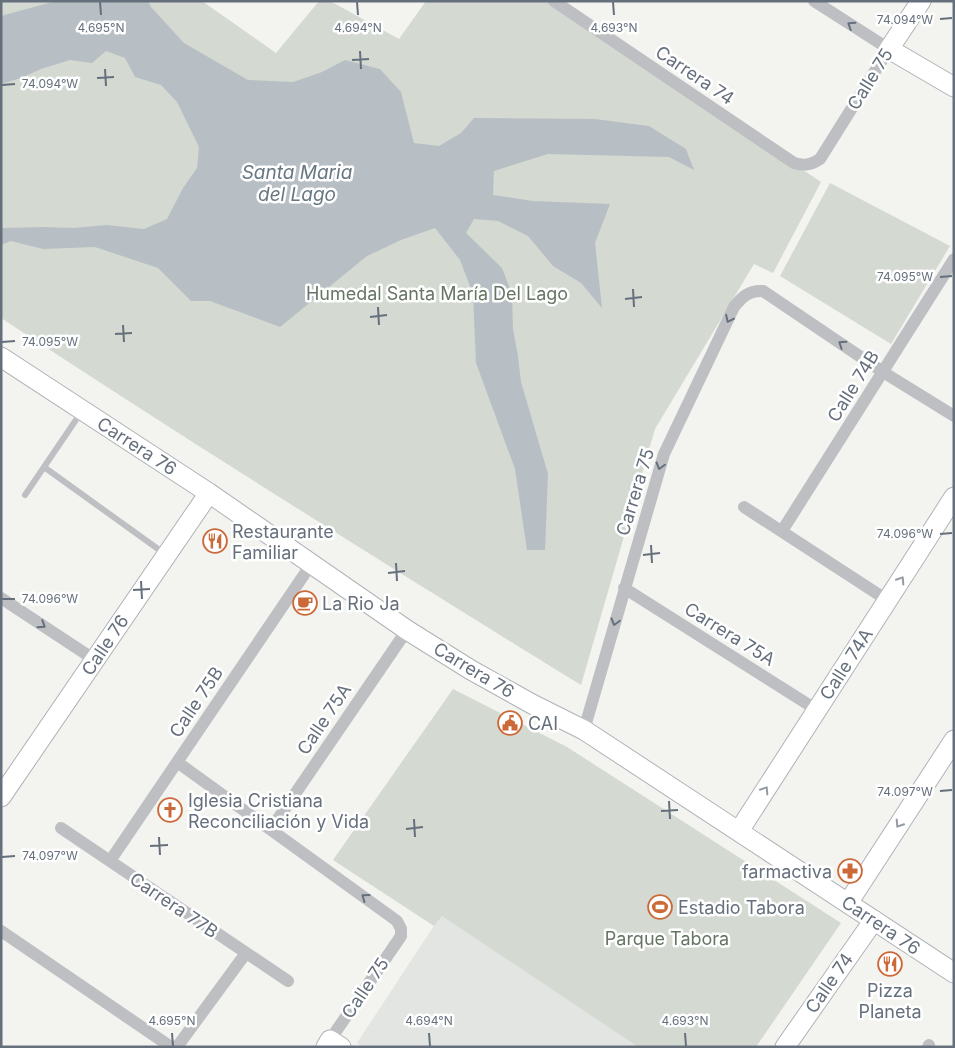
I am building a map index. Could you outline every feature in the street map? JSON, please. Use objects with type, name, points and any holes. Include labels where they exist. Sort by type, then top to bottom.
[{"type":"street","name":"Carrera 74","points":[[554,1],[794,163],[809,165],[820,159]]},
{"type":"street","points":[[814,1],[954,88]]},
{"type":"street","name":"Calle 75","points":[[820,159],[921,1]]},
{"type":"street","name":"Calle 74B","points":[[782,531],[954,259]]},
{"type":"street","name":"Carrera 75","points":[[584,730],[664,454],[734,307],[743,296],[756,290],[763,291],[882,372]]},
{"type":"street","name":"Carrera 76","points":[[1,357],[209,493],[407,630],[471,670],[584,730],[954,973]]},
{"type":"street","points":[[882,372],[954,416]]},
{"type":"street","name":"Calle 76","points":[[1,797],[209,493]]},
{"type":"street","name":"Calle 74A","points":[[739,831],[954,497]]},
{"type":"street","points":[[744,507],[887,600]]},
{"type":"street","name":"Calle 75B","points":[[110,861],[312,564]]},
{"type":"street","name":"Carrera 75A","points":[[624,588],[817,710]]},
{"type":"street","points":[[1,598],[95,660]]},
{"type":"street","name":"Calle 75A","points":[[270,828],[407,630]]},
{"type":"street","points":[[848,903],[954,740]]},
{"type":"street","points":[[177,762],[270,828]]},
{"type":"street","name":"Carrera 77B","points":[[61,828],[288,981]]},
{"type":"street","name":"Calle 75","points":[[270,828],[397,921],[401,929],[401,936],[332,1044]]},
{"type":"street","name":"Calle 74","points":[[785,1047],[874,920]]},
{"type":"street","points":[[1,931],[171,1047]]},
{"type":"street","points":[[177,1047],[246,953]]},
{"type":"lane","points":[[25,495],[82,411]]},
{"type":"lane","points":[[44,468],[167,555]]},
{"type":"shaded area","points":[[441,915],[638,1047],[363,1047],[357,1043]]},
{"type":"green space","name":"Humedal Santa María Del Lago","points":[[1,1],[202,1],[276,53],[319,1],[330,1],[399,39],[426,1],[553,1],[821,182],[773,273],[754,264],[655,429],[581,685],[290,504],[1,318]]},
{"type":"green space","points":[[830,183],[950,246],[891,344],[780,276]]},
{"type":"green space","name":"Parque Tabora","points":[[453,689],[567,747],[841,923],[756,1047],[638,1047],[442,916],[434,926],[333,860]]},
{"type":"water","name":"Santa Maria del Lago","points":[[56,1],[148,1],[151,7],[184,43],[248,80],[293,82],[322,72],[345,60],[380,69],[401,92],[414,143],[439,146],[461,133],[474,118],[595,119],[649,126],[686,149],[694,170],[669,157],[548,154],[494,171],[493,195],[533,201],[610,204],[595,243],[602,308],[581,283],[553,266],[528,236],[498,221],[474,219],[466,233],[502,268],[512,294],[513,329],[521,382],[548,474],[545,550],[527,550],[515,469],[476,363],[473,294],[460,260],[435,228],[401,240],[367,256],[280,327],[210,301],[191,301],[158,268],[95,247],[43,249],[11,241],[1,245],[1,228],[73,228],[107,225],[144,229],[167,219],[183,188],[197,168],[199,147],[177,102],[161,85],[135,77],[125,58],[106,51],[92,63],[70,60],[1,84],[1,16]]},
{"type":"place","name":"Restaurante Familiar","points":[[215,541]]},
{"type":"place","name":"La Rio Ja","points":[[305,603]]},
{"type":"place","name":"CAI","points":[[510,723]]},
{"type":"place","name":"Iglesia Cristiana Reconciliación y Vida","points":[[170,810]]},
{"type":"place","name":"farmactiva","points":[[850,871]]},
{"type":"place","name":"Estadio Tabora","points":[[660,907]]},
{"type":"place","name":"Pizza Planeta","points":[[890,964]]}]
